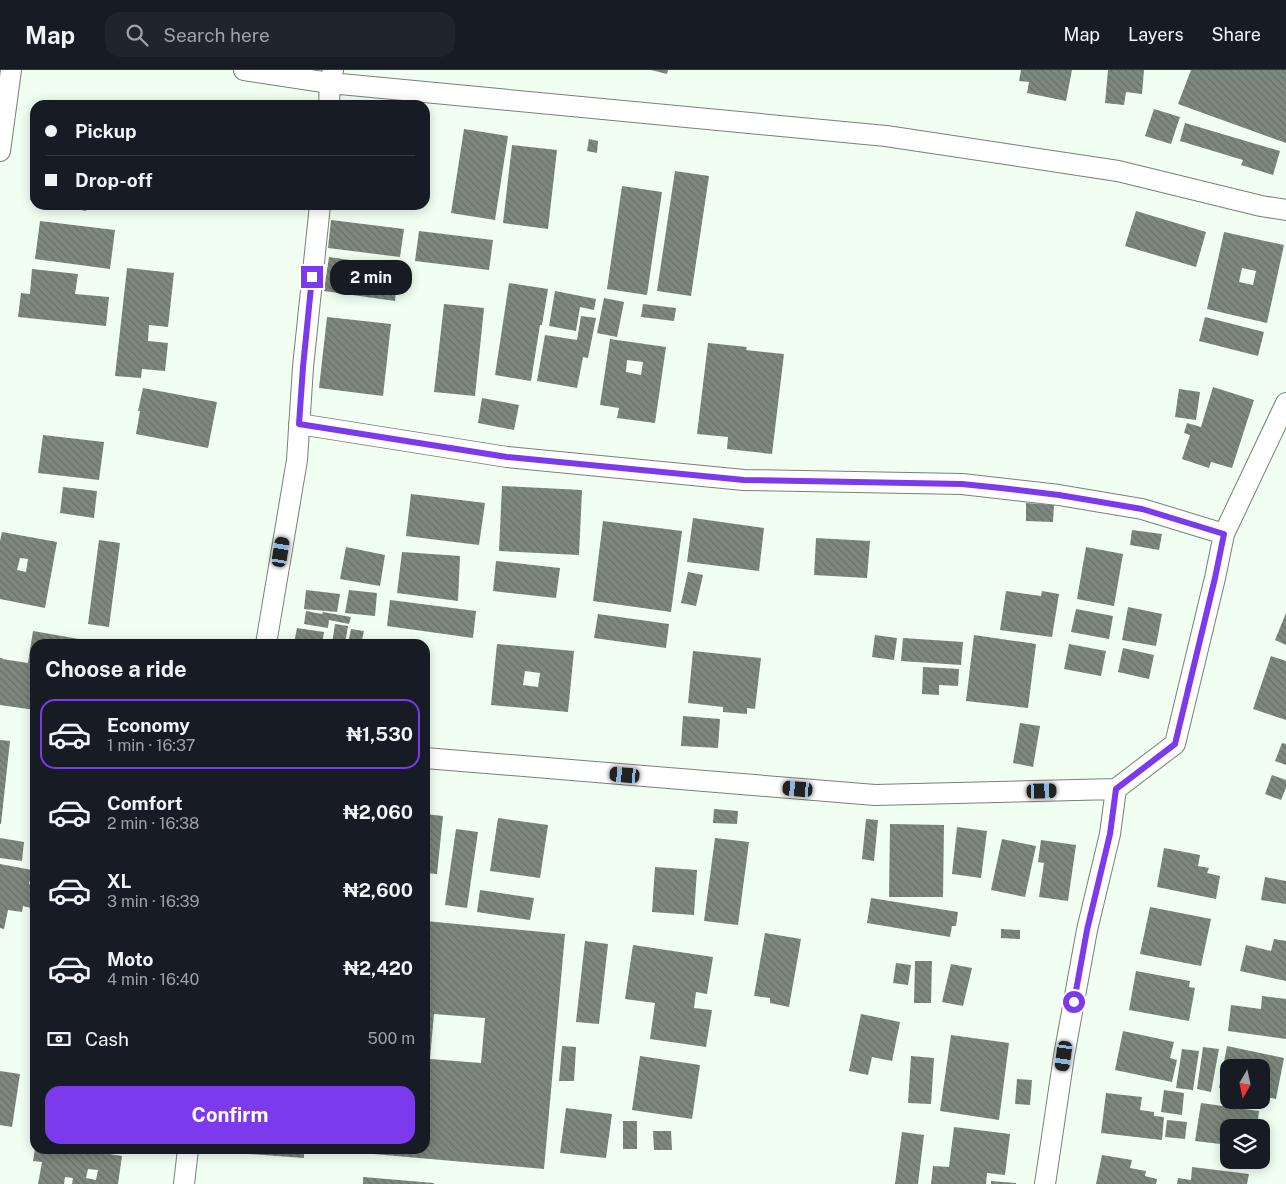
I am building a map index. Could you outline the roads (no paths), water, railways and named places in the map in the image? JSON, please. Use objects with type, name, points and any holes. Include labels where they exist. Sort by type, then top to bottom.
[{"type":"street","points":[[0,151],[11,70]]},
{"type":"street","points":[[244,70],[332,76],[886,136],[1118,171],[1261,206],[1286,210]]},
{"type":"street","points":[[329,100],[332,76]]},
{"type":"street","points":[[267,639],[296,460],[303,367],[319,210]]},
{"type":"street","points":[[430,758],[875,795],[1116,789],[1175,744],[1224,534],[1286,403]]},
{"type":"street","points":[[299,424],[507,457],[744,480],[962,484],[1001,488],[1059,495],[1142,509],[1224,534]]},
{"type":"street","points":[[1045,1184],[1064,1056],[1087,930],[1110,834],[1116,789]]},
{"type":"street","points":[[184,1184],[187,1154]]}]
